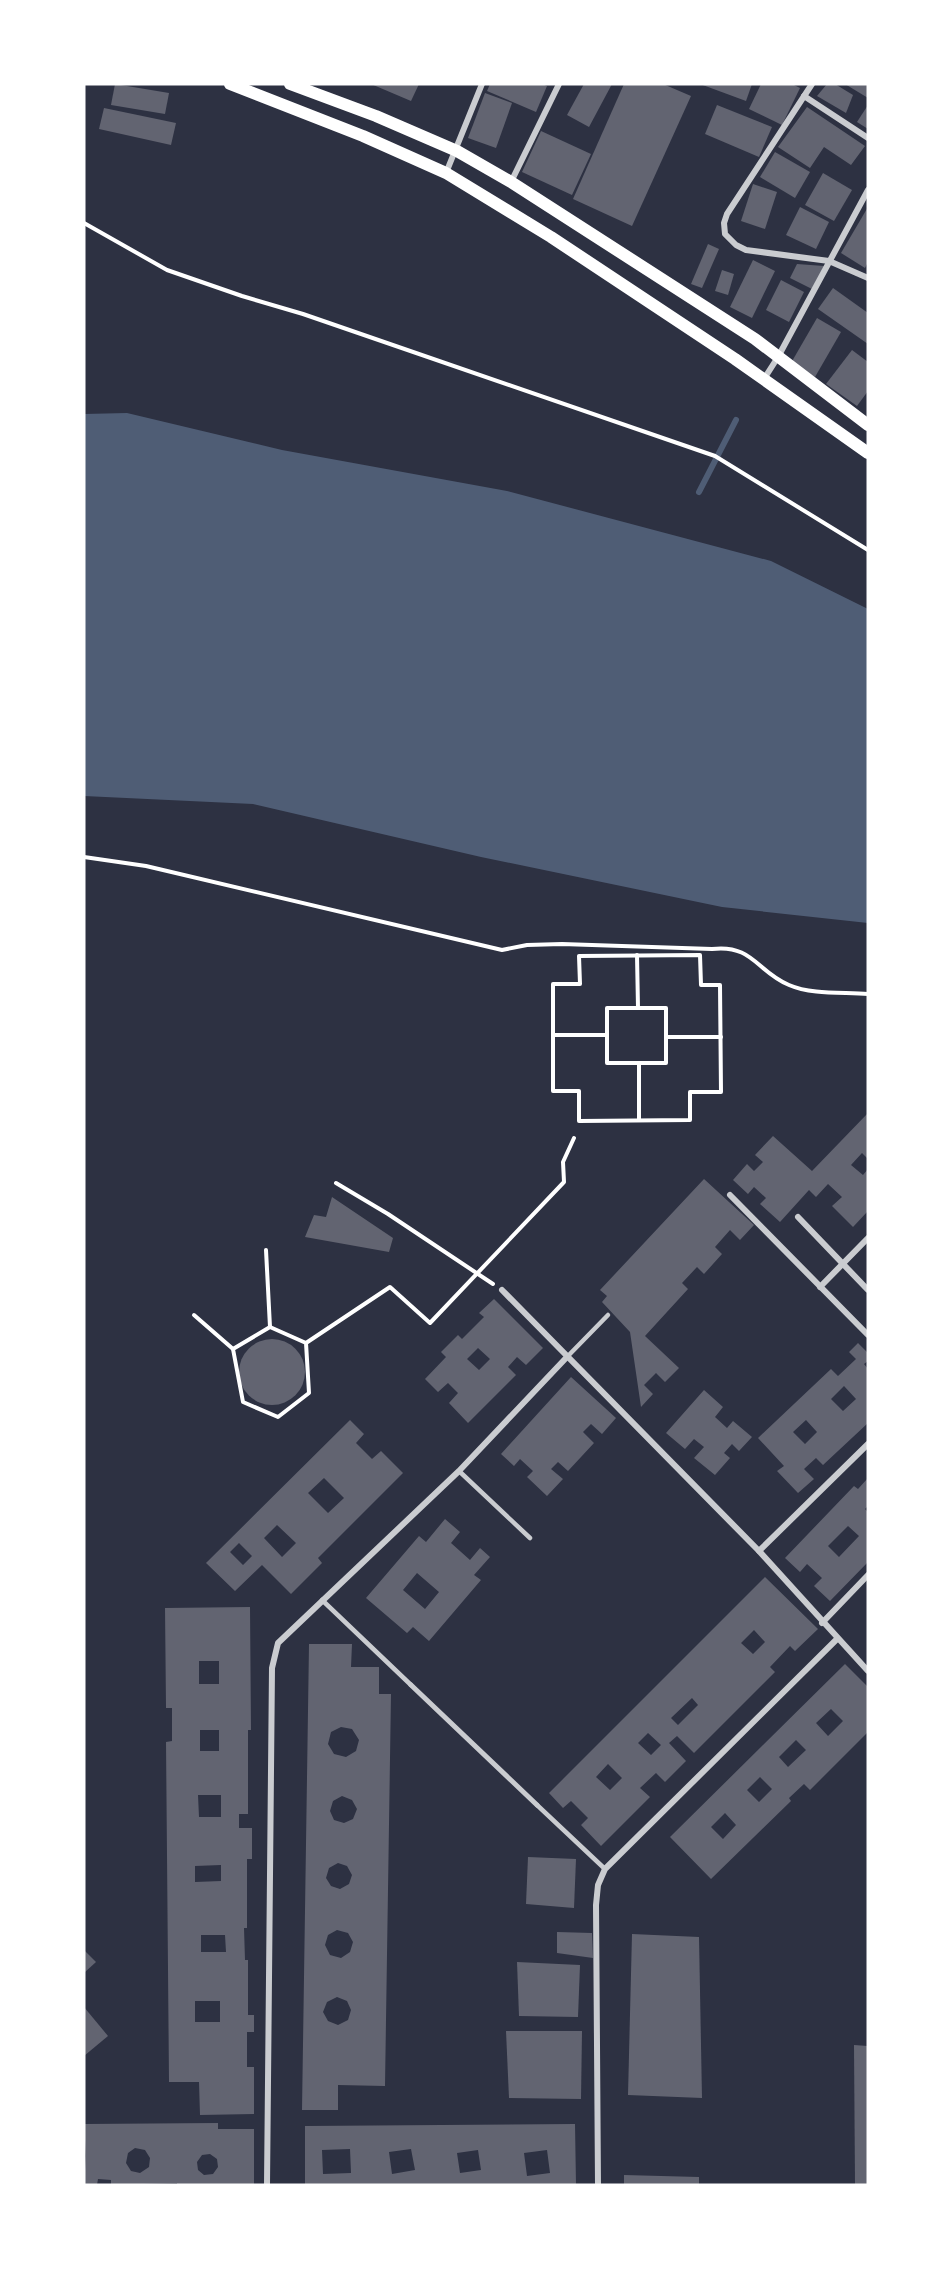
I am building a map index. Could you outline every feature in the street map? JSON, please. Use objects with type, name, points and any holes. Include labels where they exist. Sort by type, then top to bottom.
[{"type":"main road","points":[[230,84],[363,136],[446,173],[551,237],[763,379],[868,453]]},
{"type":"main road","points":[[290,84],[376,116],[457,151],[511,182],[754,339],[868,425]]},
{"type":"street","points":[[446,173],[457,151],[482,84]]},
{"type":"street","points":[[511,182],[558,84]]},
{"type":"street","points":[[812,84],[727,214],[724,223],[725,234],[736,245],[746,250],[829,261],[868,278]]},
{"type":"street","points":[[804,96],[868,138]]},
{"type":"street","points":[[763,379],[778,357],[868,190]]},
{"type":"street","points":[[729,1195],[868,1335]]},
{"type":"street","points":[[798,1217],[868,1290]]},
{"type":"street","points":[[820,1287],[868,1238]]},
{"type":"street","points":[[502,1290],[566,1358],[759,1551],[868,1671]]},
{"type":"street","points":[[267,2185],[272,1668],[278,1643],[459,1471],[566,1358]]},
{"type":"street","points":[[759,1551],[868,1444]]},
{"type":"street","points":[[822,1623],[868,1575]]},
{"type":"street","points":[[598,2185],[596,1905],[598,1885],[605,1869],[837,1639]]},
{"type":"street","points":[[411,1685],[537,1805]]},
{"type":"lane","points":[[566,1358],[608,1315]]},
{"type":"lane","points":[[459,1471],[530,1538]]},
{"type":"lane","points":[[322,1600],[411,1685]]},
{"type":"lane","points":[[537,1805],[605,1869]]},
{"type":"path","points":[[84,223],[167,270],[303,314],[715,456],[868,550]]},
{"type":"path","points":[[84,857],[146,866],[502,950],[527,945],[562,944],[712,949],[728,947],[743,952],[777,979],[789,985],[803,989],[868,994]]},
{"type":"path","points":[[637,955],[638,1008]]},
{"type":"path","points":[[700,955],[701,985],[720,985],[721,1092],[690,1092],[690,1120],[579,1121],[579,1091],[554,1091],[553,1035],[553,984],[580,984],[579,956],[700,955]]},
{"type":"path","points":[[606,1008],[666,1008],[666,1062],[607,1063],[607,1035],[606,1008]]},
{"type":"path","points":[[553,1035],[607,1035]]},
{"type":"path","points":[[666,1037],[721,1037]]},
{"type":"path","points":[[639,1063],[639,1120]]},
{"type":"path","points":[[306,1343],[390,1287],[430,1323],[564,1182],[563,1162],[574,1138]]},
{"type":"path","points":[[336,1183],[388,1214],[502,1290]]},
{"type":"path","points":[[266,1250],[270,1327]]},
{"type":"path","points":[[194,1315],[233,1349],[243,1402],[278,1417],[309,1394],[306,1343]]},
{"type":"path","points":[[270,1327],[306,1343]]},
{"type":"path","points":[[233,1349],[270,1327]]},
{"type":"water","points":[[127,413],[282,450],[507,491],[771,561],[868,609],[868,923],[722,907],[481,857],[253,804],[84,796],[84,414]]},
{"type":"building","points":[[115,84],[169,93],[165,114],[111,105]]},
{"type":"building","points":[[371,84],[419,84],[411,101]]},
{"type":"building","points":[[490,84],[542,84],[547,86],[536,112],[487,91]]},
{"type":"building","points":[[584,84],[612,84],[589,127],[567,115]]},
{"type":"building","points":[[624,84],[663,84],[691,96],[632,226],[573,199]]},
{"type":"building","points":[[700,84],[752,84],[746,101]]},
{"type":"building","points":[[761,84],[792,84],[800,88],[782,125],[749,109]]},
{"type":"building","points":[[827,84],[835,84],[853,95],[846,113],[817,96]]},
{"type":"building","points":[[845,84],[868,84],[868,98]]},
{"type":"building","points":[[485,93],[512,103],[496,148],[468,138]]},
{"type":"building","points":[[717,105],[772,127],[759,157],[705,134]]},
{"type":"building","points":[[868,105],[868,129],[857,122]]},
{"type":"building","points":[[807,107],[865,146],[851,165],[824,147],[810,168],[778,147]]},
{"type":"building","points":[[104,108],[176,123],[171,145],[99,129]]},
{"type":"building","points":[[541,131],[591,154],[572,195],[522,172]]},
{"type":"building","points":[[775,152],[810,172],[795,198],[760,177]]},
{"type":"building","points":[[823,173],[852,190],[834,221],[805,205]]},
{"type":"building","points":[[753,184],[777,192],[765,229],[741,221]]},
{"type":"building","points":[[800,207],[829,222],[816,249],[786,235]]},
{"type":"building","points":[[868,207],[868,262],[865,268],[841,253]]},
{"type":"building","points":[[708,244],[719,249],[702,288],[691,284]]},
{"type":"building","points":[[753,260],[775,271],[752,318],[730,307]]},
{"type":"building","points":[[797,264],[824,266],[812,289],[790,278]]},
{"type":"building","points":[[722,270],[734,274],[728,295],[715,291]]},
{"type":"building","points":[[781,280],[804,292],[789,322],[766,310]]},
{"type":"building","points":[[833,288],[868,313],[868,344],[818,309]]},
{"type":"building","points":[[817,318],[841,332],[815,377],[791,363]]},
{"type":"building","points":[[852,350],[868,362],[868,391],[857,406],[826,384]]},
{"type":"building","points":[[868,1113],[868,1159],[862,1153],[851,1165],[863,1175],[868,1169],[868,1211],[853,1227],[832,1206],[842,1197],[828,1184],[816,1197],[809,1190],[780,1222],[760,1204],[766,1198],[754,1187],[748,1194],[733,1180],[747,1164],[754,1171],[763,1162],[755,1155],[773,1136],[812,1171]]},
{"type":"building","points":[[704,1179],[754,1225],[740,1240],[730,1230],[715,1247],[722,1254],[704,1274],[697,1267],[682,1283],[688,1289],[645,1336],[679,1368],[665,1382],[656,1373],[644,1385],[653,1394],[641,1407],[630,1332],[602,1302],[607,1296],[600,1290]]},
{"type":"building","points":[[332,1197],[393,1238],[389,1252],[305,1237],[314,1215],[326,1217]]},
{"type":"building","points":[[494,1299],[543,1348],[526,1365],[517,1357],[508,1367],[516,1375],[468,1423],[449,1403],[458,1393],[448,1383],[438,1392],[425,1379],[446,1357],[441,1352],[458,1335],[462,1339],[484,1317],[479,1313]],"holes":[[[478,1348],[490,1359],[479,1370],[467,1359]]]},
{"type":"building","points":[[272,1339],[285,1341],[295,1349],[303,1359],[305,1372],[303,1385],[295,1395],[285,1403],[272,1405],[259,1403],[249,1395],[241,1385],[239,1372],[241,1359],[249,1349],[259,1341]]},
{"type":"building","points":[[858,1343],[868,1353],[868,1361],[864,1364],[868,1369],[868,1423],[823,1465],[816,1458],[804,1469],[814,1479],[798,1493],[777,1471],[784,1466],[758,1438],[831,1369],[838,1376],[856,1359],[849,1352]],"holes":[[[844,1386],[856,1399],[843,1411],[831,1399]],[[806,1420],[817,1432],[805,1444],[793,1432]]]},
{"type":"building","points":[[571,1377],[616,1418],[602,1434],[591,1424],[583,1432],[594,1443],[568,1471],[558,1462],[551,1469],[563,1479],[547,1496],[527,1477],[533,1471],[520,1459],[514,1466],[501,1454]]},
{"type":"building","points":[[704,1390],[723,1407],[715,1417],[727,1428],[733,1421],[752,1437],[739,1451],[732,1444],[724,1453],[730,1458],[715,1475],[694,1458],[704,1447],[694,1439],[685,1449],[666,1433]]},
{"type":"building","points":[[350,1420],[364,1434],[356,1443],[372,1459],[381,1451],[403,1473],[318,1558],[322,1563],[291,1594],[262,1565],[235,1591],[206,1563]],"holes":[[[324,1478],[344,1498],[328,1513],[308,1493]],[[277,1525],[296,1543],[282,1557],[264,1538]],[[239,1543],[252,1556],[243,1565],[230,1552]]]},
{"type":"building","points":[[868,1478],[868,1506],[865,1509],[868,1512],[868,1562],[830,1601],[814,1586],[822,1578],[807,1564],[800,1572],[785,1558],[854,1486],[858,1489]],"holes":[[[848,1526],[859,1536],[839,1557],[828,1546]]]},
{"type":"building","points":[[445,1519],[460,1532],[451,1543],[470,1560],[480,1548],[490,1557],[474,1575],[481,1580],[429,1641],[413,1627],[407,1633],[366,1598],[419,1536],[426,1542]],"holes":[[[417,1573],[439,1592],[425,1609],[403,1590]]]},
{"type":"building","points":[[765,1577],[818,1629],[795,1651],[790,1646],[770,1667],[775,1672],[694,1753],[677,1736],[669,1743],[686,1761],[665,1782],[656,1773],[640,1788],[650,1797],[601,1846],[581,1825],[588,1818],[571,1801],[563,1808],[549,1793]],"holes":[[[754,1630],[765,1642],[753,1654],[741,1643]],[[692,1698],[698,1705],[678,1725],[671,1718]],[[648,1733],[661,1745],[651,1755],[638,1743]],[[608,1764],[622,1778],[610,1790],[596,1777]]]},
{"type":"building","points":[[250,1607],[251,1730],[248,1730],[248,1814],[239,1814],[239,1828],[252,1828],[252,1859],[247,1859],[247,1928],[244,1928],[245,1960],[248,1960],[248,2015],[254,2015],[254,2032],[247,2032],[247,2067],[254,2067],[254,2114],[200,2115],[199,2082],[169,2082],[166,1742],[172,1741],[172,1708],[166,1708],[165,1608]],"holes":[[[199,1661],[219,1661],[219,1684],[199,1684]],[[200,1730],[219,1730],[219,1751],[200,1751]],[[198,1795],[221,1795],[221,1817],[199,1817]],[[221,1865],[221,1881],[195,1882],[195,1866]],[[201,1935],[225,1935],[226,1952],[201,1952]],[[195,2001],[220,2001],[220,2022],[195,2022]]]},
{"type":"building","points":[[309,1644],[352,1644],[351,1667],[379,1667],[379,1694],[391,1694],[385,2086],[338,2085],[338,2110],[302,2110]],"holes":[[[341,1727],[352,1729],[359,1740],[356,1751],[346,1757],[334,1754],[328,1744],[331,1732]],[[342,1796],[352,1800],[357,1809],[353,1819],[344,1823],[334,1820],[330,1811],[333,1801]],[[338,1863],[347,1866],[352,1875],[349,1884],[340,1889],[331,1886],[326,1878],[329,1868]],[[337,1930],[348,1933],[353,1942],[350,1952],[341,1958],[330,1955],[325,1945],[328,1935]],[[337,1997],[347,2001],[351,2010],[348,2020],[338,2025],[328,2021],[323,2012],[327,2002]]]},
{"type":"building","points":[[845,1664],[868,1687],[868,1732],[810,1790],[804,1784],[789,1798],[791,1801],[711,1879],[670,1837]],"holes":[[[831,1709],[843,1721],[828,1736],[816,1723]],[[796,1740],[806,1750],[788,1767],[779,1757]],[[760,1777],[772,1789],[759,1802],[747,1790]],[[725,1813],[736,1825],[723,1839],[711,1827]]]},
{"type":"building","points":[[528,1857],[576,1859],[574,1908],[526,1904]]},
{"type":"building","points":[[557,1932],[592,1933],[593,1958],[557,1953]]},
{"type":"building","points":[[632,1934],[699,1937],[702,2098],[628,2095]]},
{"type":"building","points":[[84,1950],[96,1962],[84,1973]]},
{"type":"building","points":[[517,1962],[580,1965],[578,2017],[519,2016]]},
{"type":"building","points":[[84,2007],[108,2036],[84,2056]]},
{"type":"building","points":[[506,2031],[582,2031],[581,2099],[509,2098]]},
{"type":"building","points":[[854,2045],[868,2046],[868,2185],[855,2185]]},
{"type":"building","points":[[218,2123],[218,2129],[254,2129],[254,2185],[177,2185],[177,2183],[111,2185],[111,2180],[98,2179],[97,2185],[84,2185],[86,2156],[84,2124]],"holes":[[[135,2148],[145,2150],[150,2158],[149,2167],[140,2173],[131,2171],[126,2163],[128,2153]],[[210,2154],[217,2159],[218,2167],[213,2174],[204,2175],[198,2170],[197,2162],[202,2155]]]},
{"type":"building","points":[[575,2124],[576,2185],[305,2185],[305,2126]],"holes":[[[350,2149],[351,2173],[323,2174],[322,2150]],[[411,2149],[415,2170],[392,2174],[389,2152]],[[478,2150],[481,2170],[460,2173],[457,2153]],[[547,2150],[550,2173],[527,2176],[524,2153]]]},
{"type":"building","points":[[624,2175],[699,2177],[699,2185],[624,2185]]},
{"type":"waterway","points":[[699,492],[736,420]]}]
